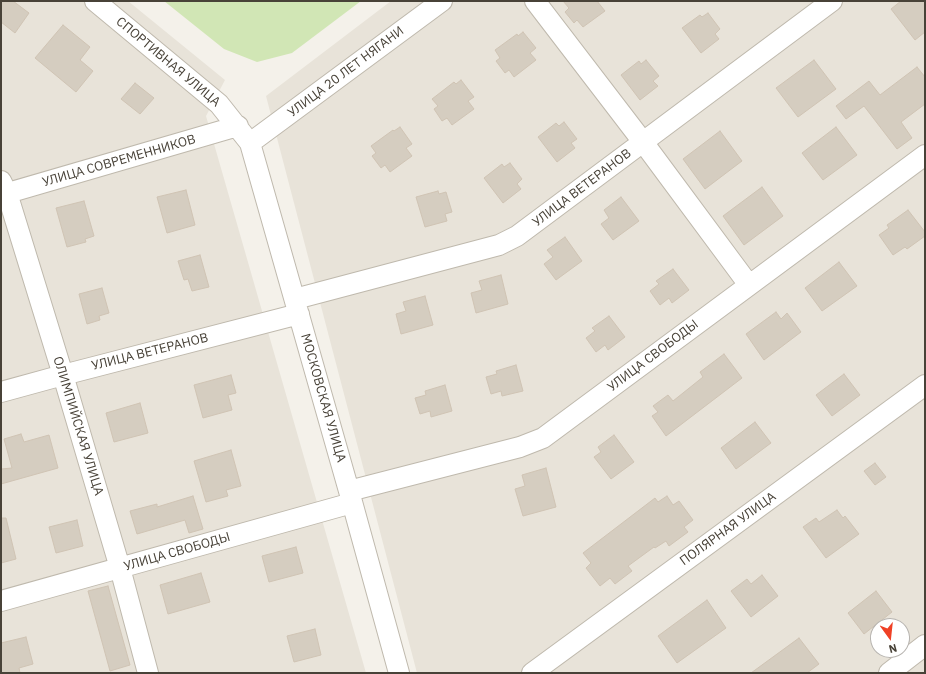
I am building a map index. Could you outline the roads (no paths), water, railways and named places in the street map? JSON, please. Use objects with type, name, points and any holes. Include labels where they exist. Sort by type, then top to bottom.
[{"type":"street","name":"СПОРТИВНАЯ УЛИЦА","points":[[95,1],[219,104],[238,126]]},
{"type":"street","name":"УЛИЦА 20 ЛЕТ НЯГАНИ","points":[[250,143],[442,1]]},
{"type":"street","points":[[535,1],[643,142],[749,285]]},
{"type":"street","name":"УЛИЦА ВЕТЕРАНОВ","points":[[1,392],[297,306],[499,245],[517,236],[832,1]]},
{"type":"street","name":"МОСКОВСКАЯ УЛИЦА","points":[[238,126],[250,143],[351,497],[399,673]]},
{"type":"street","name":"УЛИЦА СОВРЕМЕННИКОВ","points":[[3,190],[238,126]]},
{"type":"street","name":"УЛИЦА СВОБОДЫ","points":[[1,601],[120,568],[520,447],[544,438],[925,155]]},
{"type":"street","name":"ОЛИМПИЙСКАЯ УЛИЦА","points":[[3,190],[63,374],[120,568],[148,673]]},
{"type":"street","name":"ПОЛЯРНАЯ УЛИЦА","points":[[532,673],[925,385]]},
{"type":"street","points":[[888,673],[925,645]]}]
